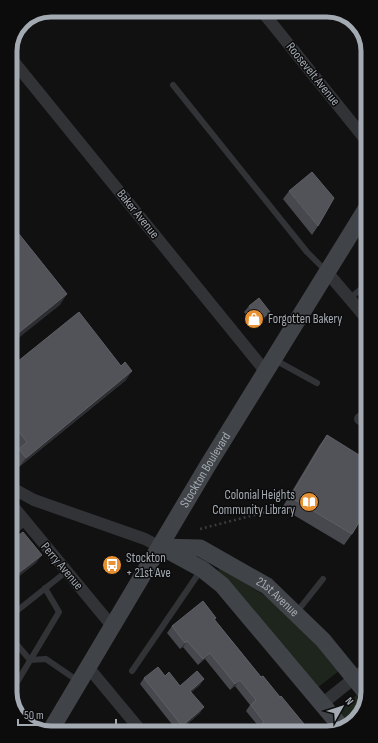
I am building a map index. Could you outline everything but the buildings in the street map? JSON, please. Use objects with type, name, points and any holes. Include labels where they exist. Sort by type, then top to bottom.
[{"type":"main road","name":"Stockton Boulevard","points":[[53,726],[269,365],[361,217]]},
{"type":"main road","name":"21st Avenue","points":[[160,547],[180,556],[202,569],[222,585],[338,723]]},
{"type":"main road","name":"21st Avenue","points":[[160,547],[200,548],[267,586],[323,640],[361,687]]},
{"type":"street","name":"Roosevelt Avenue","points":[[267,17],[361,134]]},
{"type":"street","name":"Baker Avenue","points":[[17,65],[269,365]]},
{"type":"street","points":[[327,272],[361,312]]},
{"type":"street","name":"21st Avenue","points":[[17,491],[34,500],[145,539],[160,547]]},
{"type":"street","name":"Perry Avenue","points":[[17,511],[112,626]]},
{"type":"street","points":[[88,667],[137,726]]},
{"type":"street","points":[[322,704],[361,672]]},
{"type":"lane","points":[[173,85],[307,252],[327,272]]},
{"type":"lane","points":[[350,298],[361,289]]},
{"type":"lane","points":[[269,365],[317,383]]},
{"type":"lane","points":[[17,529],[26,522]]},
{"type":"lane","points":[[132,671],[202,569]]},
{"type":"lane","points":[[17,611],[67,571]]},
{"type":"lane","points":[[296,613],[323,579]]},
{"type":"lane","points":[[17,682],[60,612],[45,588]]},
{"type":"lane","points":[[17,645],[30,660]]},
{"type":"lane","points":[[30,660],[46,658],[79,682]]},
{"type":"path","points":[[200,529],[270,511]]},
{"type":"shaded area","points":[[220,567],[270,599],[300,625],[339,671],[317,688],[218,570]]},
{"type":"shaded area","points":[[358,694],[361,697],[355,711],[346,720],[345,721],[337,711]]},
{"type":"place","name":"Forgotten Bakery","points":[[254,319]]},
{"type":"place","name":"Colonial Heights Community Library","points":[[309,502]]},
{"type":"place","name":"Stockton + 21st Ave","points":[[112,565]]}]
